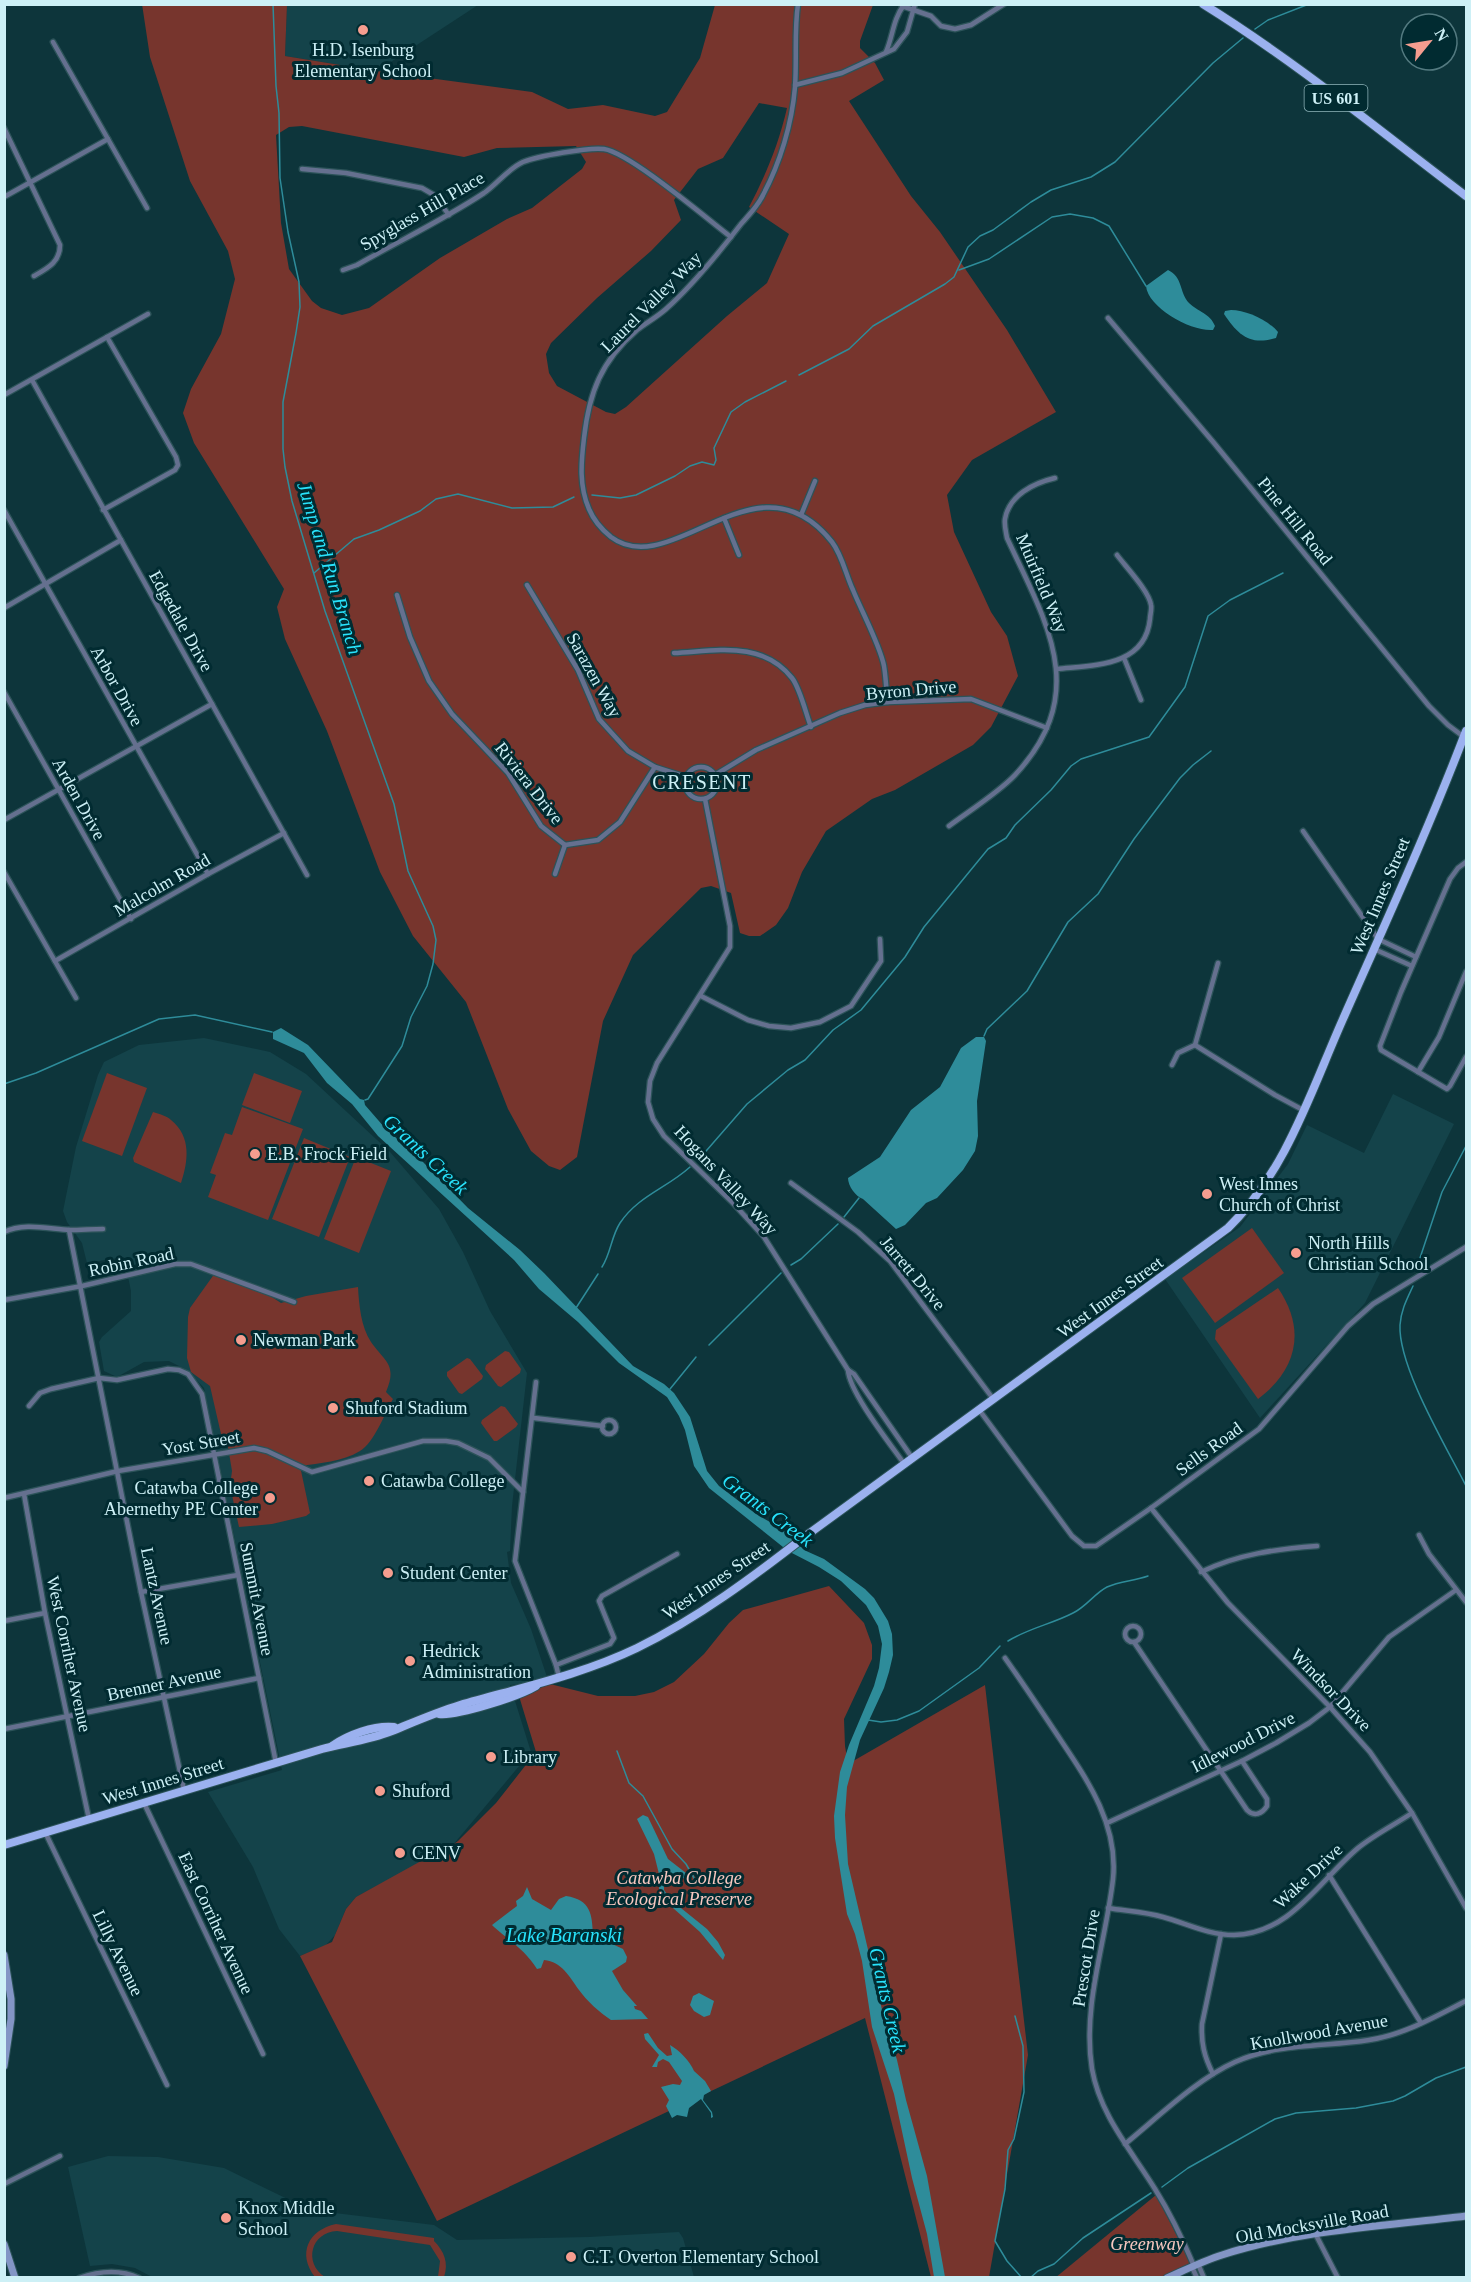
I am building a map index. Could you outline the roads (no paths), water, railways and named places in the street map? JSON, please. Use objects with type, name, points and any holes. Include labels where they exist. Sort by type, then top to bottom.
[{"type":"main road","name":"US 601","points":[[1203,4],[1311,79],[1467,196]]},
{"type":"main road","name":"West Innes Street","points":[[4,1845],[276,1763],[346,1745],[438,1714],[448,1714],[525,1692],[542,1682],[609,1660],[663,1634],[723,1597],[1228,1228],[1266,1184],[1284,1152],[1374,949],[1465,734]]},
{"type":"street","name":"Laurel Valley Way","points":[[798,4],[794,30],[795,85],[791,120],[763,197],[695,280],[665,311],[637,331],[613,355],[594,387],[585,426],[581,461],[582,488],[589,511],[599,528],[623,544],[634,547],[654,547],[724,518],[758,508],[786,509],[817,525],[835,545],[884,664],[888,702]]},
{"type":"street","points":[[795,85],[842,73],[894,49],[907,32],[915,4]]},
{"type":"street","points":[[886,52],[891,40],[892,28],[903,5],[913,11],[931,16],[941,26],[955,29],[971,26],[1004,4]]},
{"type":"street","points":[[53,42],[147,208]]},
{"type":"street","points":[[4,128],[60,245],[57,259],[34,276]]},
{"type":"street","points":[[4,197],[108,139]]},
{"type":"street","name":"Spyglass Hill Place","points":[[343,270],[357,265],[449,215],[486,192],[521,163],[562,153],[604,149],[619,154],[640,168],[731,237]]},
{"type":"street","points":[[302,169],[346,173],[422,188],[434,195],[449,215]]},
{"type":"street","points":[[4,395],[148,314]]},
{"type":"street","name":"Pine Hill Road","points":[[1108,318],[1214,443],[1429,706],[1448,725],[1465,734]]},
{"type":"street","points":[[103,510],[175,470],[178,465],[176,457],[107,337]]},
{"type":"street","name":"Edgedale Drive","points":[[32,380],[308,875]]},
{"type":"street","name":"Muirfield Way","points":[[949,826],[1014,776],[1047,728],[1054,707],[1058,690],[1053,644],[1007,538],[1004,520],[1010,506],[1020,494],[1040,482],[1055,478]]},
{"type":"street","points":[[801,515],[815,481]]},
{"type":"street","name":"Arbor Drive","points":[[4,510],[208,874]]},
{"type":"street","points":[[724,518],[739,555]]},
{"type":"street","points":[[4,608],[121,540]]},
{"type":"street","points":[[1057,669],[1124,658],[1135,651],[1149,630],[1151,604],[1142,587],[1117,555]]},
{"type":"street","name":"Sarazen Way","points":[[527,585],[578,670],[599,718],[628,751],[655,767],[686,777]]},
{"type":"street","name":"Riviera Drive","points":[[397,595],[410,637],[429,681],[452,714],[508,773],[541,826],[565,845],[598,840],[620,822],[655,767]]},
{"type":"street","points":[[674,653],[738,649],[768,657],[793,679],[811,727]]},
{"type":"street","points":[[1124,658],[1141,700]]},
{"type":"street","name":"Arden Drive","points":[[4,692],[131,919]]},
{"type":"street","name":"Byron Drive","points":[[715,775],[756,750],[840,713],[865,705],[971,699],[1047,728]]},
{"type":"street","points":[[4,820],[212,704]]},
{"type":"street","points":[[703,767],[715,775],[716,790],[705,799],[700,800],[691,796],[685,787],[686,777],[693,769],[703,767]]},
{"type":"street","name":"Hogans Valley Way","points":[[705,799],[731,937],[727,954],[657,1063],[650,1080],[648,1102],[653,1119],[664,1136],[733,1203],[764,1237],[848,1370],[854,1374],[913,1459]]},
{"type":"street","points":[[1304,831],[1378,939],[1416,957]]},
{"type":"street","name":"Malcolm Road","points":[[55,961],[284,833]]},
{"type":"street","points":[[555,874],[565,845]]},
{"type":"street","points":[[1467,862],[1458,868],[1450,879],[1380,1046],[1381,1050],[1447,1089],[1467,1057]]},
{"type":"street","points":[[4,872],[76,998]]},
{"type":"street","points":[[701,996],[748,1020],[769,1026],[791,1028],[820,1022],[852,1006],[881,961],[880,939]]},
{"type":"street","points":[[1374,949],[1412,966]]},
{"type":"street","points":[[1172,1065],[1178,1053],[1195,1045],[1218,963]]},
{"type":"street","points":[[1418,1072],[1439,1037],[1467,972]]},
{"type":"street","points":[[1195,1045],[1303,1110]]},
{"type":"street","name":"Jarrett Drive","points":[[791,1183],[858,1232],[890,1261],[994,1400]]},
{"type":"street","points":[[4,1232],[24,1226],[69,1230],[103,1229]]},
{"type":"street","name":"Lantz Avenue","points":[[69,1230],[82,1286],[141,1592],[184,1790]]},
{"type":"street","name":"Sells Road","points":[[980,1411],[1072,1536],[1081,1544],[1090,1547],[1100,1544],[1259,1429],[1348,1326],[1373,1304],[1467,1247]]},
{"type":"street","name":"Robin Road","points":[[4,1300],[82,1286],[175,1264],[191,1264],[294,1302]]},
{"type":"street","name":"Summit Avenue","points":[[99,1378],[117,1380],[168,1369],[179,1370],[188,1374],[202,1394],[276,1763]]},
{"type":"street","name":"Hogans Valley Way","points":[[848,1370],[848,1378],[905,1465]]},
{"type":"street","points":[[29,1406],[40,1393],[99,1378]]},
{"type":"street","points":[[536,1382],[534,1418],[515,1561],[559,1677]]},
{"type":"street","points":[[534,1418],[603,1426]]},
{"type":"street","points":[[883,1433],[891,1428]]},
{"type":"street","name":"Yost Street","points":[[4,1498],[118,1471],[258,1448],[312,1472],[423,1441],[458,1443],[489,1458],[523,1492]]},
{"type":"street","name":"West Corriher Avenue","points":[[24,1494],[45,1613],[89,1820]]},
{"type":"street","name":"Windsor Drive","points":[[1152,1508],[1202,1572],[1245,1621],[1330,1707],[1370,1752],[1412,1814],[1467,1908]]},
{"type":"street","points":[[1419,1535],[1429,1554],[1467,1602]]},
{"type":"street","points":[[1202,1572],[1225,1561],[1264,1552],[1317,1546]]},
{"type":"street","points":[[556,1665],[610,1644],[614,1638],[599,1601],[602,1596],[677,1554]]},
{"type":"street","points":[[141,1592],[238,1575]]},
{"type":"street","name":"Idlewood Drive","points":[[1107,1823],[1242,1761],[1292,1735],[1330,1707],[1389,1637],[1456,1590]]},
{"type":"street","points":[[4,1621],[45,1613]]},
{"type":"street","points":[[1134,1642],[1247,1810],[1252,1814],[1259,1814],[1267,1806],[1267,1799],[1242,1761]]},
{"type":"street","name":"Prescot Drive","points":[[1005,1658],[1089,1784],[1107,1823],[1113,1860],[1113,1877],[1090,2022],[1093,2075],[1113,2126],[1161,2199],[1195,2266]]},
{"type":"street","name":"Brenner Avenue","points":[[4,1729],[259,1678]]},
{"type":"street","name":"East Corriher Avenue","points":[[144,1803],[263,2054]]},
{"type":"street","name":"Wake Drive","points":[[1108,1908],[1149,1914],[1221,1934],[1256,1931],[1283,1919],[1299,1908],[1329,1875],[1368,1841],[1412,1814]]},
{"type":"street","name":"Lilly Avenue","points":[[45,1832],[167,2085]]},
{"type":"street","points":[[1329,1875],[1421,2023]]},
{"type":"street","points":[[1212,2074],[1201,2046],[1202,2024],[1221,1934]]},
{"type":"street","points":[[4,1955],[11,1999],[11,2019],[4,2066]]},
{"type":"street","name":"Knollwood Avenue","points":[[1125,2144],[1212,2074],[1234,2062],[1265,2052],[1370,2040],[1395,2034],[1467,2001]]},
{"type":"street","points":[[4,2184],[60,2156]]},
{"type":"street","name":"Old Mocksville Road","points":[[1167,2277],[1236,2251],[1316,2235],[1467,2216]]},
{"type":"street","points":[[1316,2235],[1338,2277]]},
{"type":"street","points":[[4,2244],[15,2277]]},
{"type":"street","points":[[1195,2266],[1197,2277]]},
{"type":"street","points":[[1195,2266],[1204,2277]]},
{"type":"street","points":[[79,2277],[112,2271],[140,2277]]},
{"type":"water","points":[[1168,270],[1179,281],[1189,303],[1213,322],[1215,326],[1213,330],[1204,330],[1183,323],[1154,302],[1146,286]]},
{"type":"water","points":[[1225,311],[1250,314],[1263,320],[1278,332],[1276,338],[1259,341],[1246,337],[1234,328],[1224,314]]},
{"type":"water","points":[[281,1028],[308,1045],[360,1099],[364,1100],[365,1105],[385,1128],[423,1162],[468,1208],[520,1250],[544,1273],[633,1366],[664,1384],[674,1393],[690,1417],[707,1471],[719,1486],[756,1514],[784,1530],[804,1550],[824,1559],[865,1589],[874,1598],[888,1621],[892,1634],[893,1655],[889,1672],[860,1740],[847,1787],[845,1815],[848,1864],[883,2014],[927,2176],[945,2277],[934,2277],[927,2234],[894,2094],[872,2027],[862,1961],[847,1914],[835,1838],[834,1816],[840,1772],[879,1668],[882,1644],[878,1626],[866,1605],[841,1581],[788,1551],[709,1488],[694,1466],[685,1430],[667,1397],[619,1363],[578,1322],[539,1289],[514,1260],[378,1136],[352,1104],[327,1083],[304,1053],[273,1039],[273,1032]]},
{"type":"water","points":[[976,1037],[984,1037],[986,1041],[977,1101],[978,1136],[975,1151],[963,1170],[937,1198],[926,1203],[905,1225],[896,1229],[855,1194],[848,1178],[880,1157],[911,1110],[940,1087],[961,1048]]},
{"type":"water","points":[[643,1815],[648,1817],[668,1859],[686,1873],[687,1879],[669,1875],[664,1879],[664,1890],[671,1900],[707,1929],[718,1942],[725,1955],[723,1960],[700,1932],[673,1908],[659,1889],[660,1878],[654,1854],[637,1819]]},
{"type":"water","name":"Lake Baranski","points":[[527,1887],[532,1899],[551,1910],[559,1899],[566,1896],[581,1901],[585,1905],[591,1914],[593,1935],[623,1949],[627,1957],[626,1962],[612,1971],[623,1990],[637,2006],[634,2006],[635,2009],[641,2011],[648,2019],[611,2020],[589,2002],[560,1967],[544,1960],[541,1968],[537,1969],[523,1951],[492,1925],[517,1906],[516,1901],[523,1896]]},
{"type":"water","points":[[699,1993],[714,2001],[710,2015],[704,2017],[694,2011],[690,2005],[693,1996]]},
{"type":"water","points":[[648,2033],[658,2048],[667,2056],[672,2055],[670,2045],[677,2050],[705,2081],[711,2091],[704,2095],[703,2100],[712,2112],[713,2117],[711,2118],[711,2113],[701,2099],[689,2108],[687,2117],[677,2115],[672,2118],[666,2106],[669,2100],[661,2087],[680,2085],[682,2081],[669,2062],[663,2059],[658,2062],[657,2067],[652,2067],[659,2055],[645,2039],[644,2034]]},
{"type":"waterway","name":"Jump and Run Branch","points":[[273,4],[280,178],[288,232],[299,282],[300,307],[283,402],[285,467],[292,501],[325,611],[394,804],[408,871],[433,926],[436,940],[427,986],[411,1017],[402,1046],[368,1099],[365,1100]]},
{"type":"waterway","points":[[1255,29],[1268,20],[1309,4]]},
{"type":"waterway","points":[[799,375],[849,349],[873,326],[945,284],[954,277],[968,247],[980,236],[993,230],[1051,190],[1091,177],[1115,162],[1213,63],[1243,38]]},
{"type":"waterway","points":[[959,270],[989,259],[1052,217],[1070,214],[1093,218],[1109,226],[1146,286]]},
{"type":"waterway","points":[[592,495],[620,498],[636,495],[690,466],[702,462],[714,465],[716,460],[714,448],[731,412],[745,402],[786,381]]},
{"type":"waterway","points":[[314,573],[354,539],[420,511],[436,499],[458,494],[512,508],[553,507],[574,497]]},
{"type":"waterway","points":[[700,1158],[747,1104],[788,1070],[805,1060],[833,1030],[861,1010],[905,957],[924,927],[988,849],[1006,838],[1015,825],[1051,790],[1071,766],[1081,759],[1149,737],[1185,687],[1208,616],[1230,600],[1283,573]]},
{"type":"waterway","points":[[984,1036],[987,1029],[1027,991],[1068,922],[1098,894],[1134,839],[1180,778],[1211,751]]},
{"type":"waterway","name":"Grants Creek","points":[[4,1084],[36,1073],[159,1019],[195,1015],[272,1032]]},
{"type":"waterway","points":[[1417,1267],[1442,1192],[1466,1146]]},
{"type":"waterway","points":[[602,1267],[617,1228],[627,1214],[644,1199],[690,1167]]},
{"type":"waterway","points":[[844,1217],[859,1198]]},
{"type":"waterway","points":[[791,1265],[801,1259],[838,1224]]},
{"type":"waterway","points":[[709,1345],[781,1273]]},
{"type":"waterway","points":[[576,1308],[598,1274]]},
{"type":"waterway","points":[[1413,1286],[1403,1309],[1400,1325],[1401,1342],[1425,1407],[1466,1486]]},
{"type":"waterway","points":[[670,1389],[696,1357]]},
{"type":"waterway","points":[[1008,1641],[1073,1613],[1107,1587],[1148,1576]]},
{"type":"waterway","points":[[868,1720],[881,1722],[897,1720],[919,1711],[979,1668],[1000,1646]]},
{"type":"waterway","points":[[617,1751],[629,1783],[643,1796],[672,1849],[686,1864],[697,1883]]},
{"type":"waterway","points":[[1015,2016],[1023,2046],[1024,2092],[1014,2139],[1008,2150],[1005,2189],[995,2241],[1007,2261],[1022,2278]]},
{"type":"waterway","points":[[1162,2187],[1188,2168],[1275,2119],[1296,2113],[1356,2108],[1393,2101],[1436,2078],[1466,2067]]},
{"type":"waterway","points":[[1030,2278],[1038,2271],[1054,2264],[1083,2238],[1151,2193]]},
{"type":"place","name":"H.D. Isenburg Elementary School","points":[[363,30]]},
{"type":"place","name":"E.B. Frock Field","points":[[255,1154]]},
{"type":"place","name":"West Innes Church of Christ","points":[[1207,1194]]},
{"type":"place","name":"North Hills Christian School","points":[[1296,1253]]},
{"type":"place","name":"Newman Park","points":[[241,1340]]},
{"type":"place","name":"Shuford Stadium","points":[[333,1408]]},
{"type":"place","name":"Catawba College","points":[[369,1481]]},
{"type":"place","name":"Catawba College Abernethy PE Center","points":[[270,1498]]},
{"type":"place","name":"Student Center","points":[[388,1573]]},
{"type":"place","name":"Hedrick Administration","points":[[410,1661]]},
{"type":"place","name":"Library","points":[[491,1757]]},
{"type":"place","name":"Shuford","points":[[380,1791]]},
{"type":"place","name":"CENV","points":[[400,1853]]},
{"type":"place","name":"Knox Middle School","points":[[226,2218]]},
{"type":"place","name":"C.T. Overton Elementary School","points":[[571,2257]]},
{"type":"district","name":"CRESENT","points":[[702,782]]},
{"type":"park label","name":"Catawba College Ecological Preserve","points":[[679,1888]]},
{"type":"park label","name":"Greenway","points":[[1147,2244]]}]
